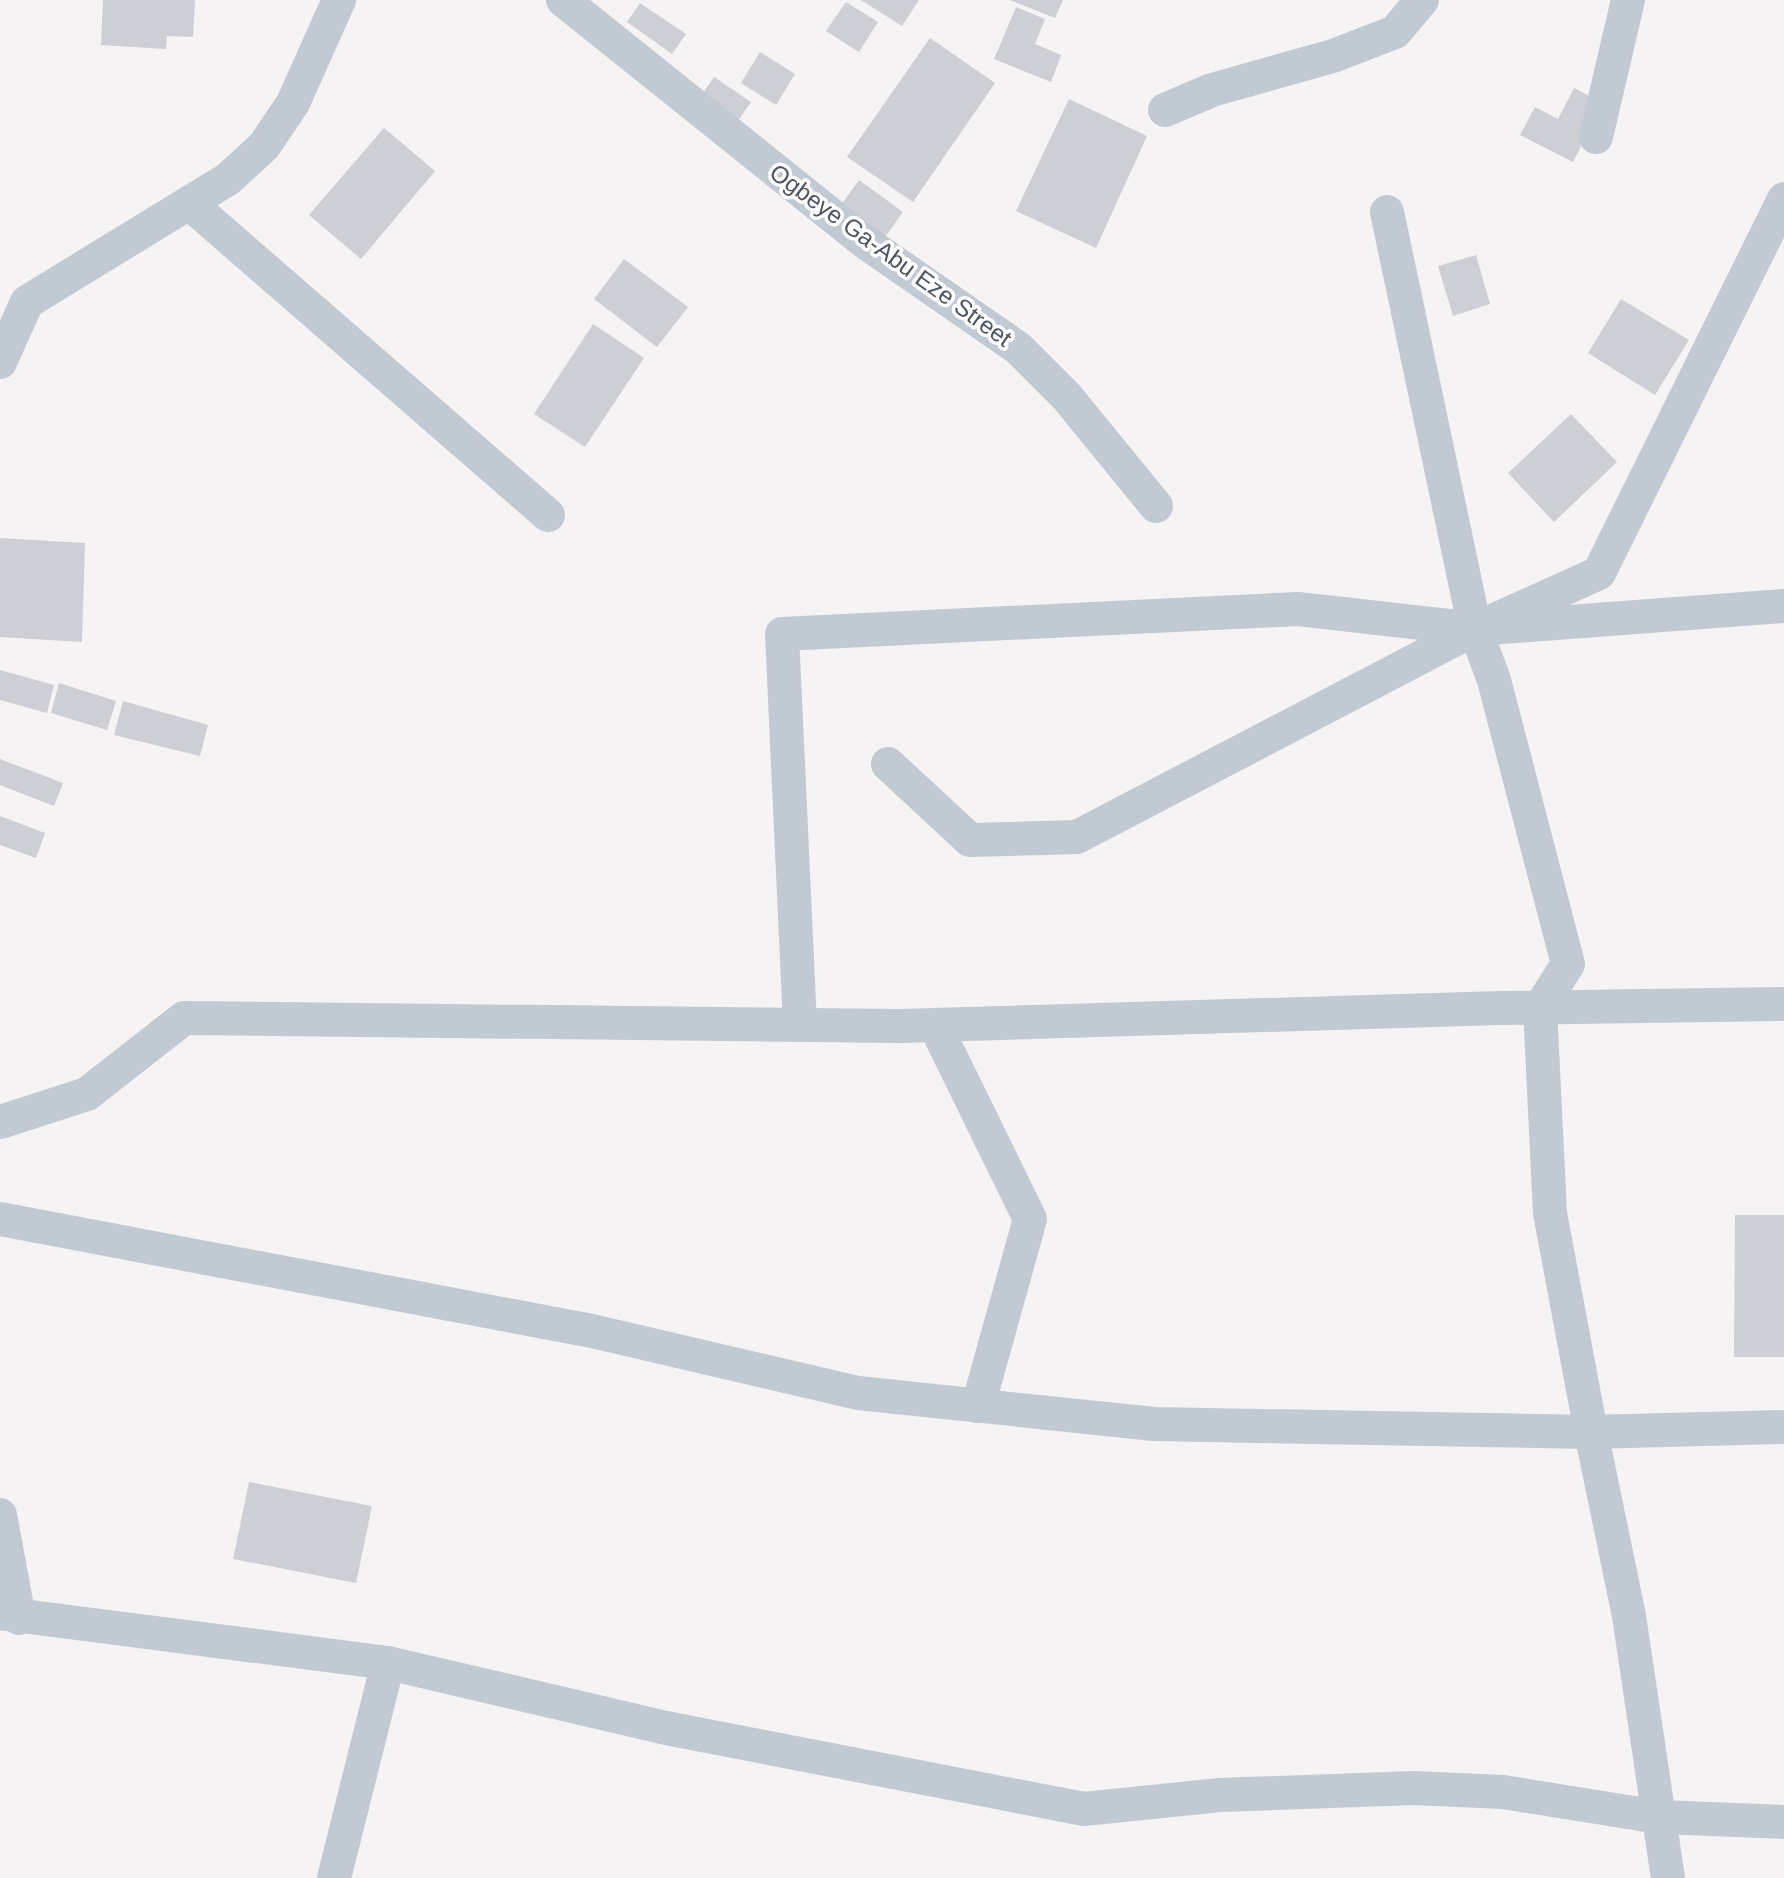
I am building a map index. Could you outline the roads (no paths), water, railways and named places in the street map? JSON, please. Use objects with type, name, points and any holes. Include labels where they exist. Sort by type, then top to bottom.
[{"type":"street","points":[[0,362],[27,302],[228,179],[264,146],[293,103],[339,0]]},
{"type":"street","name":"Ogbeye Ga-Abu Eze Street","points":[[563,0],[865,242],[1018,348],[1067,397],[1156,506]]},
{"type":"street","points":[[1165,110],[1212,90],[1333,56],[1395,32],[1422,0]]},
{"type":"street","points":[[1596,137],[1628,0]]},
{"type":"street","points":[[888,764],[970,840],[1077,837],[1475,629],[1599,573],[1784,199]]},
{"type":"street","points":[[189,203],[548,515]]},
{"type":"street","points":[[1387,212],[1475,629],[1499,695],[1568,964],[1540,1008],[1550,1213],[1629,1616],[1668,1878]]},
{"type":"street","points":[[800,1025],[782,634],[1298,609],[1475,629],[1784,606]]},
{"type":"street","points":[[0,1122],[87,1094],[184,1018],[935,1025],[1784,1004]]},
{"type":"street","points":[[935,1025],[1030,1219],[978,1406]]},
{"type":"street","points":[[0,1219],[592,1331],[858,1393],[1154,1424],[1591,1432],[1784,1427]]},
{"type":"street","points":[[0,1515],[10,1616],[388,1663],[666,1728],[1084,1809],[1220,1795],[1414,1788],[1503,1792],[1659,1817],[1784,1822]]},
{"type":"street","points":[[334,1878],[388,1663]]}]
